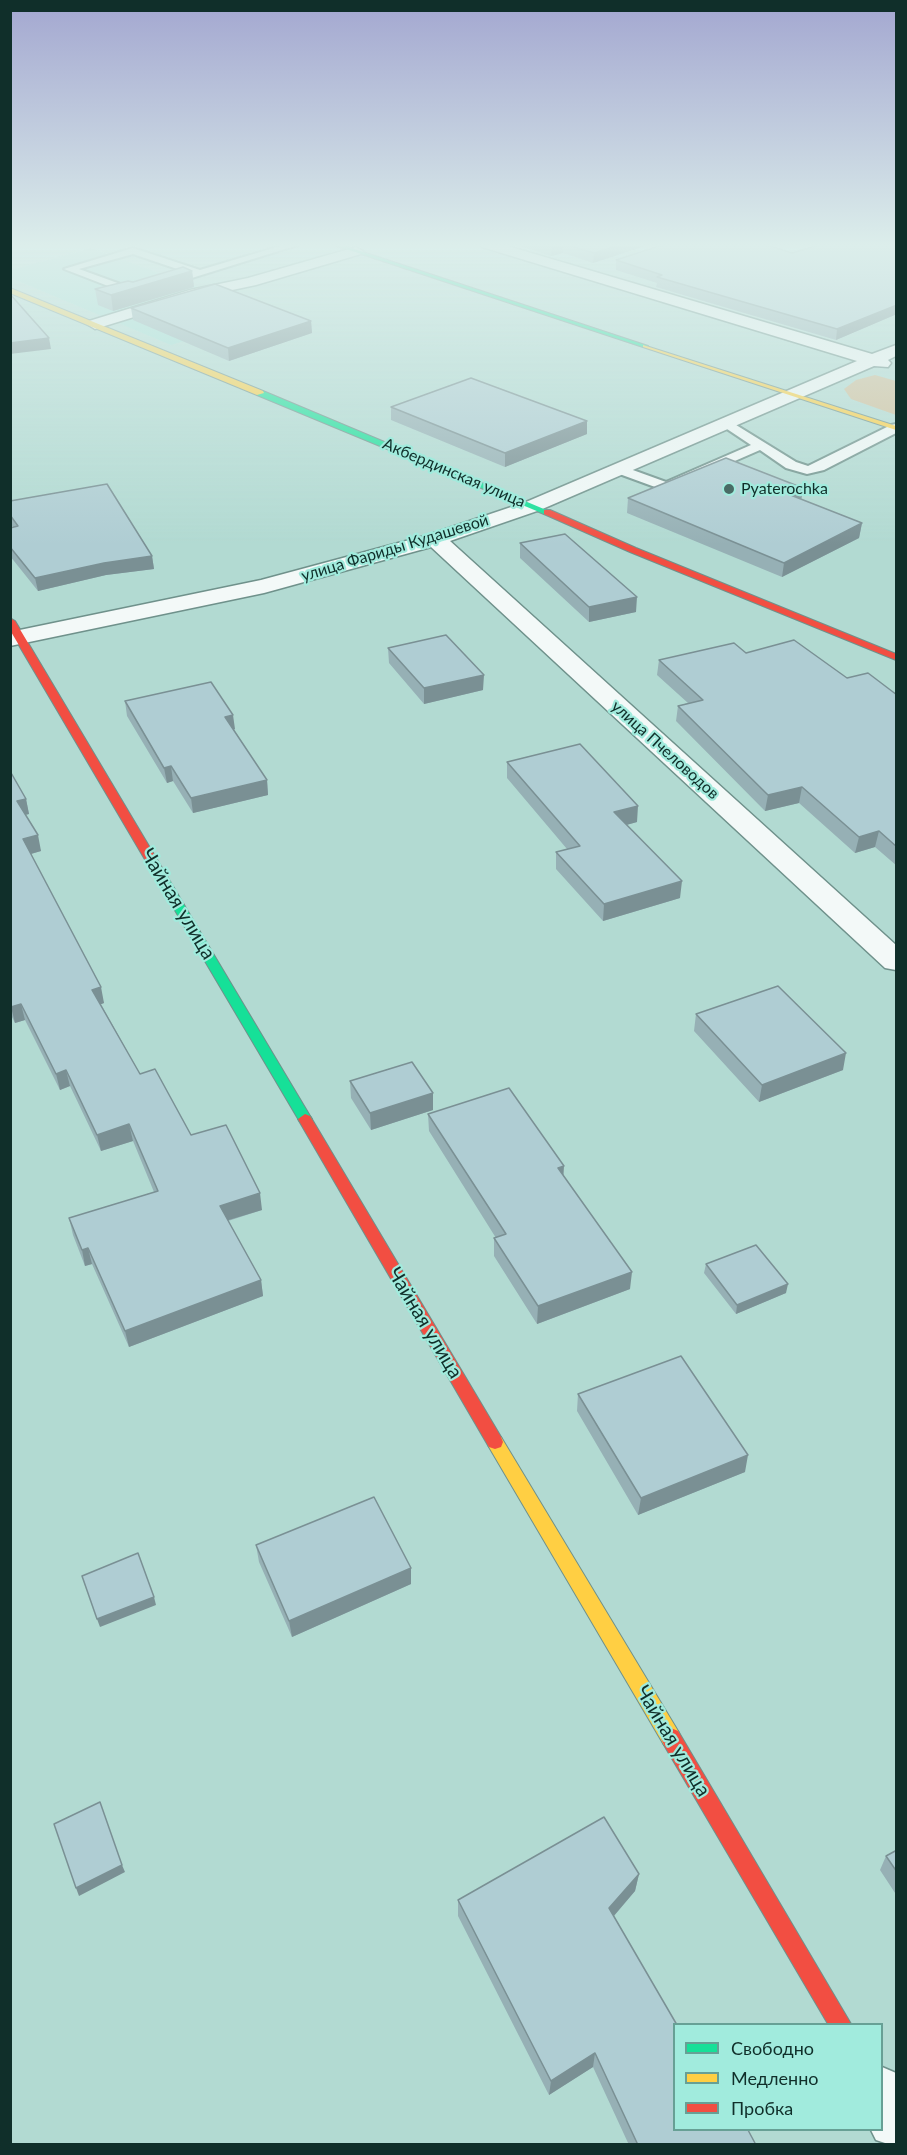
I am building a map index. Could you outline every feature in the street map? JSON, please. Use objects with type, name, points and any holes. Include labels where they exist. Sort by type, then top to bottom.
[{"type":"street","name":"Акбердинская улица","points":[[144,345],[633,550],[897,657]]},
{"type":"street","points":[[643,345],[897,428]]},
{"type":"street","points":[[822,345],[897,368]]},
{"type":"street","name":"улица Фариды Кудашевой","points":[[14,632],[264,586],[435,538],[532,506],[797,395],[897,350]]},
{"type":"street","name":"улица Пчеловодов","points":[[435,538],[897,961]]},
{"type":"street","name":"Чайная улица","points":[[14,632],[839,2023]]},
{"type":"street","points":[[883,2097],[897,2120]]},
{"type":"lane","points":[[728,424],[791,465],[807,470],[819,467],[897,428]]},
{"type":"lane","points":[[619,470],[666,487],[761,445]]},
{"type":"shaded area","points":[[875,375],[896,381],[896,415],[851,399],[844,389],[856,380]]},
{"type":"building","points":[[220,345],[239,345],[228,348]]},
{"type":"building","points":[[471,378],[587,421],[505,453],[391,407]]},
{"type":"building","points":[[726,458],[803,488],[788,494],[862,523],[784,563],[628,498]]},
{"type":"building","points":[[107,484],[152,556],[104,563],[35,578],[10,547],[10,528],[18,526],[10,515],[10,501]]},
{"type":"building","points":[[565,534],[637,597],[589,607],[520,543]]},
{"type":"building","points":[[446,635],[484,675],[424,688],[388,648]]},
{"type":"building","points":[[794,640],[847,678],[868,673],[897,695],[897,847],[879,831],[859,837],[802,787],[768,795],[678,706],[703,700],[659,660],[734,643],[746,653]]},
{"type":"building","points":[[211,682],[233,715],[225,717],[267,780],[191,798],[171,766],[164,768],[125,701]]},
{"type":"building","points":[[580,744],[638,806],[614,812],[682,881],[604,904],[556,852],[580,846],[507,762]]},
{"type":"building","points":[[10,771],[26,799],[17,801],[38,835],[23,839],[101,987],[92,990],[140,1074],[155,1069],[191,1135],[226,1125],[260,1193],[220,1206],[261,1280],[125,1331],[88,1248],[82,1250],[69,1218],[158,1191],[129,1124],[97,1135],[66,1070],[56,1074],[21,1004],[11,1007],[10,1005]]},
{"type":"building","points":[[778,986],[846,1053],[762,1085],[696,1014]]},
{"type":"building","points":[[412,1062],[433,1093],[370,1113],[350,1081]]},
{"type":"building","points":[[509,1088],[564,1166],[558,1168],[632,1272],[538,1306],[494,1238],[506,1234],[428,1114]]},
{"type":"building","points":[[756,1245],[788,1284],[737,1305],[706,1264]]},
{"type":"building","points":[[681,1356],[748,1455],[641,1498],[578,1394]]},
{"type":"building","points":[[374,1497],[411,1568],[289,1621],[256,1545]]},
{"type":"building","points":[[138,1553],[154,1597],[97,1619],[82,1576]]},
{"type":"building","points":[[100,1802],[122,1865],[76,1888],[54,1824]]},
{"type":"building","points":[[604,1817],[639,1874],[609,1908],[676,2023],[673,2023],[673,2131],[749,2131],[756,2145],[638,2145],[595,2053],[551,2081],[458,1900]]},
{"type":"building","points":[[897,1850],[897,1872],[886,1856]]},
{"type":"traffic: fast","points":[[641,345],[645,346]]},
{"type":"traffic: fast","points":[[260,393],[547,512]]},
{"type":"traffic: fast","points":[[156,868],[305,1119]]},
{"type":"traffic: slow","points":[[142,345],[260,393]]},
{"type":"traffic: slow","points":[[645,346],[896,428]]},
{"type":"traffic: slow","points":[[495,1442],[671,1738]]},
{"type":"traffic: jam","points":[[547,512],[633,550],[896,657]]},
{"type":"traffic: jam","points":[[10,621],[156,868]]},
{"type":"traffic: jam","points":[[305,1119],[495,1442]]},
{"type":"traffic: jam","points":[[671,1738],[839,2023]]},
{"type":"place","name":"Pyaterochka","points":[[729,489]]}]
